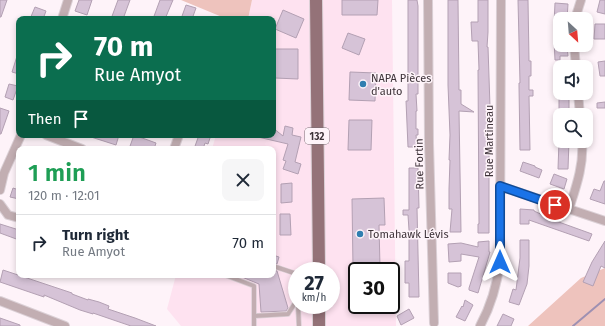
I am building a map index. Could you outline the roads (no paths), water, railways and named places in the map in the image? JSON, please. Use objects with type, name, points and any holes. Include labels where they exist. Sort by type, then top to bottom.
[{"type":"main road","name":"132","points":[[316,0],[319,262]]},
{"type":"main road","points":[[319,314],[319,326]]},
{"type":"street","points":[[63,16],[68,0]]},
{"type":"street","name":"Rue Fortin","points":[[428,0],[429,143],[434,325]]},
{"type":"street","name":"Rue Martineau","points":[[480,326],[496,286],[500,262],[501,0]]},
{"type":"street","points":[[577,12],[581,0]]},
{"type":"street","points":[[0,190],[2,172],[19,138]]},
{"type":"street","points":[[54,138],[74,146]]},
{"type":"street","points":[[569,209],[581,170],[583,148]]},
{"type":"street","points":[[500,186],[605,221]]},
{"type":"street","points":[[0,204],[8,215],[16,217]]},
{"type":"street","points":[[0,301],[65,326]]},
{"type":"lane","points":[[276,267],[288,271]]},
{"type":"lane","points":[[233,278],[254,286],[254,326]]},
{"type":"lane","points":[[254,316],[288,314]]},
{"type":"lane","points":[[298,314],[298,326]]},
{"type":"waterway","points":[[573,326],[605,299]]},
{"type":"place","name":"NAPA Pièces d'auto","points":[[363,84]]},
{"type":"place","name":"Tomahawk Lévis","points":[[360,234]]}]
